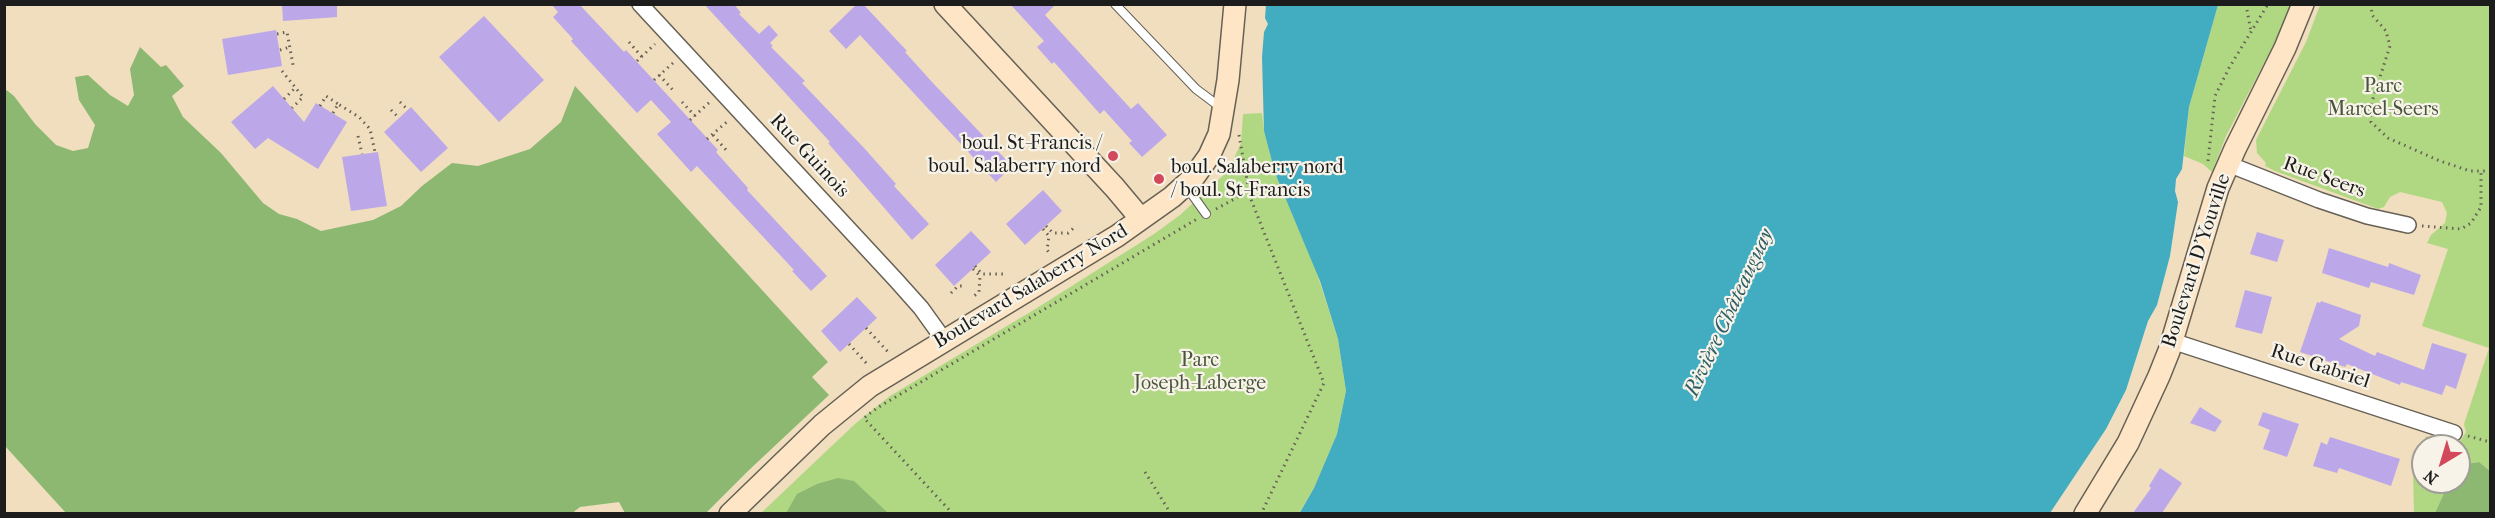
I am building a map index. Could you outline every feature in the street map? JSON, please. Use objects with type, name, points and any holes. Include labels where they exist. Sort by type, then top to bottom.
[{"type":"street","name":"Rue Guinois","points":[[640,4],[914,301],[944,340]]},
{"type":"street","points":[[945,4],[1142,219]]},
{"type":"street","name":"Boulevard Salaberry Nord","points":[[730,513],[822,425],[880,379],[1142,219],[1186,185],[1202,168],[1215,145],[1224,109],[1235,4]]},
{"type":"street","name":"Boulevard D'Youville","points":[[2085,513],[2128,442],[2159,376],[2228,164],[2285,48],[2303,4]]},
{"type":"street","name":"Rue Seers","points":[[2228,164],[2367,216],[2408,225]]},
{"type":"street","name":"Rue Gabriel","points":[[2172,340],[2454,433]]},
{"type":"lane","points":[[1115,4],[1196,89],[1224,109]]},
{"type":"lane","points":[[1186,185],[1206,214]]},
{"type":"path","points":[[2246,4],[2251,33]]},
{"type":"path","name":"Boulevard D'Youville","points":[[2206,171],[2213,101],[2229,69],[2268,4]]},
{"type":"path","points":[[2371,4],[2372,15],[2386,31],[2390,46],[2370,108],[2371,122],[2381,133],[2440,161],[2481,173],[2490,171]]},
{"type":"path","points":[[277,34],[287,32],[293,65]]},
{"type":"path","points":[[637,61],[667,34]]},
{"type":"path","points":[[629,42],[642,57]]},
{"type":"path","points":[[280,50],[290,47]]},
{"type":"path","points":[[654,80],[684,52]]},
{"type":"path","points":[[282,71],[303,97],[292,108]]},
{"type":"path","points":[[659,75],[673,90]]},
{"type":"path","points":[[284,99],[295,88]]},
{"type":"path","points":[[690,120],[721,92]]},
{"type":"path","points":[[320,106],[326,96],[359,117],[370,129],[375,152]]},
{"type":"path","points":[[400,102],[408,110]]},
{"type":"path","points":[[682,102],[695,116]]},
{"type":"path","points":[[333,113],[339,104]]},
{"type":"path","points":[[391,110],[399,118]]},
{"type":"path","points":[[708,139],[739,111]]},
{"type":"path","points":[[713,135],[727,151]]},
{"type":"path","points":[[358,136],[362,154]]},
{"type":"path","points":[[1240,142],[1249,191],[1324,383],[1261,513]]},
{"type":"path","points":[[2408,225],[2461,229],[2471,223],[2481,207],[2481,173]]},
{"type":"path","points":[[1243,194],[1249,191]]},
{"type":"path","points":[[1050,255],[1047,250],[1049,236],[1045,227],[1053,233],[1068,233],[1076,226]]},
{"type":"path","points":[[953,513],[864,418],[877,408],[1154,242]]},
{"type":"path","points":[[974,296],[979,292],[980,276],[974,268],[982,274],[1004,274]]},
{"type":"path","points":[[951,293],[958,286],[963,286]]},
{"type":"path","points":[[866,327],[901,366]]},
{"type":"path","points":[[849,344],[880,379]]},
{"type":"path","points":[[2454,433],[2490,442]]},
{"type":"path","points":[[1145,472],[1172,513]]},
{"type":"green space","points":[[2218,5],[2290,5],[2275,42],[2226,136],[2212,172],[2203,164],[2184,156],[2189,107]]},
{"type":"green space","name":"Parc Marcel-Seers","points":[[2320,5],[2490,5],[2490,471],[2479,462],[2471,463],[2471,434],[2465,434],[2464,424],[2489,348],[2422,326],[2448,249],[2427,243],[2431,235],[2445,223],[2447,213],[2442,202],[2400,192],[2390,197],[2384,207],[2378,209],[2275,171],[2265,166],[2266,163],[2257,153],[2256,140],[2306,42]]},
{"type":"green space","points":[[140,47],[161,67],[166,65],[184,86],[172,96],[183,117],[221,153],[263,203],[279,214],[297,219],[321,231],[373,220],[401,206],[452,163],[478,166],[530,149],[561,122],[575,86],[828,362],[812,377],[829,395],[706,513],[625,513],[619,502],[580,507],[571,514],[66,513],[5,446],[5,89],[14,96],[35,124],[56,145],[73,151],[88,148],[95,125],[79,100],[75,77],[88,75],[110,95],[128,106],[134,95],[130,69]]},
{"type":"green space","name":"Parc Joseph-Laberge","points":[[1262,113],[1264,131],[1275,173],[1312,258],[1338,339],[1346,391],[1337,434],[1314,488],[1299,513],[760,514],[856,423],[890,396],[1037,308],[1180,215],[1228,171],[1241,143],[1243,114]]},
{"type":"green space","points":[[2479,462],[2490,471],[2490,513],[2435,513],[2444,494],[2471,494],[2471,463]]},
{"type":"green space","points":[[838,478],[854,481],[888,513],[786,513],[797,494],[817,484]]},
{"type":"green space","points":[[2414,494],[2444,494],[2435,513],[2414,513]]},
{"type":"water","name":"Rivière Châteauguay","points":[[1266,4],[2218,5],[2189,107],[2182,169],[2176,179],[2175,191],[2178,202],[2170,256],[2157,305],[2148,321],[2126,390],[2106,429],[2050,513],[1299,514],[1314,488],[1337,434],[1346,391],[1338,339],[1320,281],[1275,173],[1264,131],[1262,57],[1264,32],[1268,24],[1265,18]]},
{"type":"building","points":[[282,4],[337,4],[337,17],[283,21]]},
{"type":"building","points":[[551,4],[579,4],[624,52],[626,50],[718,150],[716,152],[748,188],[747,190],[827,276],[811,291],[697,166],[691,172],[657,134],[671,122],[651,100],[637,113],[571,41],[573,39],[553,17],[558,12]]},
{"type":"building","points":[[704,4],[734,4],[741,13],[739,14],[759,34],[769,25],[778,35],[770,43],[773,46],[771,47],[805,81],[802,83],[865,149],[896,184],[894,186],[929,224],[912,240],[828,143],[830,142]]},
{"type":"building","points":[[857,4],[863,4],[907,51],[905,52],[932,82],[1012,166],[996,182],[860,35],[846,49],[829,31]]},
{"type":"building","points":[[1010,4],[1056,4],[1045,15],[1131,109],[1138,103],[1167,135],[1142,157],[1129,143],[1132,141],[1104,110],[1100,114],[1054,62],[1052,64],[1037,47],[1044,41]]},
{"type":"building","points":[[484,16],[544,80],[499,122],[439,57]]},
{"type":"building","points":[[276,30],[282,66],[228,75],[222,39]]},
{"type":"building","points":[[273,86],[304,122],[316,103],[347,122],[318,169],[268,138],[255,149],[231,122]]},
{"type":"building","points":[[411,107],[448,148],[421,172],[384,132]]},
{"type":"building","points":[[378,152],[387,206],[351,211],[342,157]]},
{"type":"building","points":[[1043,190],[1062,211],[1025,245],[1006,224]]},
{"type":"building","points":[[971,231],[991,252],[954,286],[935,265]]},
{"type":"building","points":[[2257,232],[2284,240],[2277,262],[2250,254]]},
{"type":"building","points":[[2329,248],[2388,267],[2389,263],[2421,275],[2414,295],[2371,282],[2369,288],[2322,273]]},
{"type":"building","points":[[2245,290],[2272,297],[2262,334],[2235,327]]},
{"type":"building","points":[[857,297],[877,318],[840,352],[821,331]]},
{"type":"building","points":[[2321,301],[2361,315],[2359,326],[2339,339],[2375,356],[2377,352],[2424,370],[2432,343],[2467,354],[2456,389],[2446,385],[2442,395],[2401,382],[2400,385],[2347,364],[2345,367],[2300,352],[2317,302]]},
{"type":"building","points":[[2200,407],[2222,421],[2215,432],[2190,423]]},
{"type":"building","points":[[2263,412],[2299,424],[2287,457],[2263,449],[2270,430],[2258,425]]},
{"type":"building","points":[[2330,437],[2400,459],[2391,486],[2339,468],[2337,473],[2313,466],[2321,442],[2327,445]]},
{"type":"building","points":[[2160,468],[2182,483],[2162,513],[2133,513],[2151,488],[2149,486]]},
{"type":"place","name":"boul. St-Francis / boul. Salaberry nord","points":[[1113,156]]},
{"type":"place","name":"boul. Salaberry nord / boul. St-Francis","points":[[1159,179]]}]
